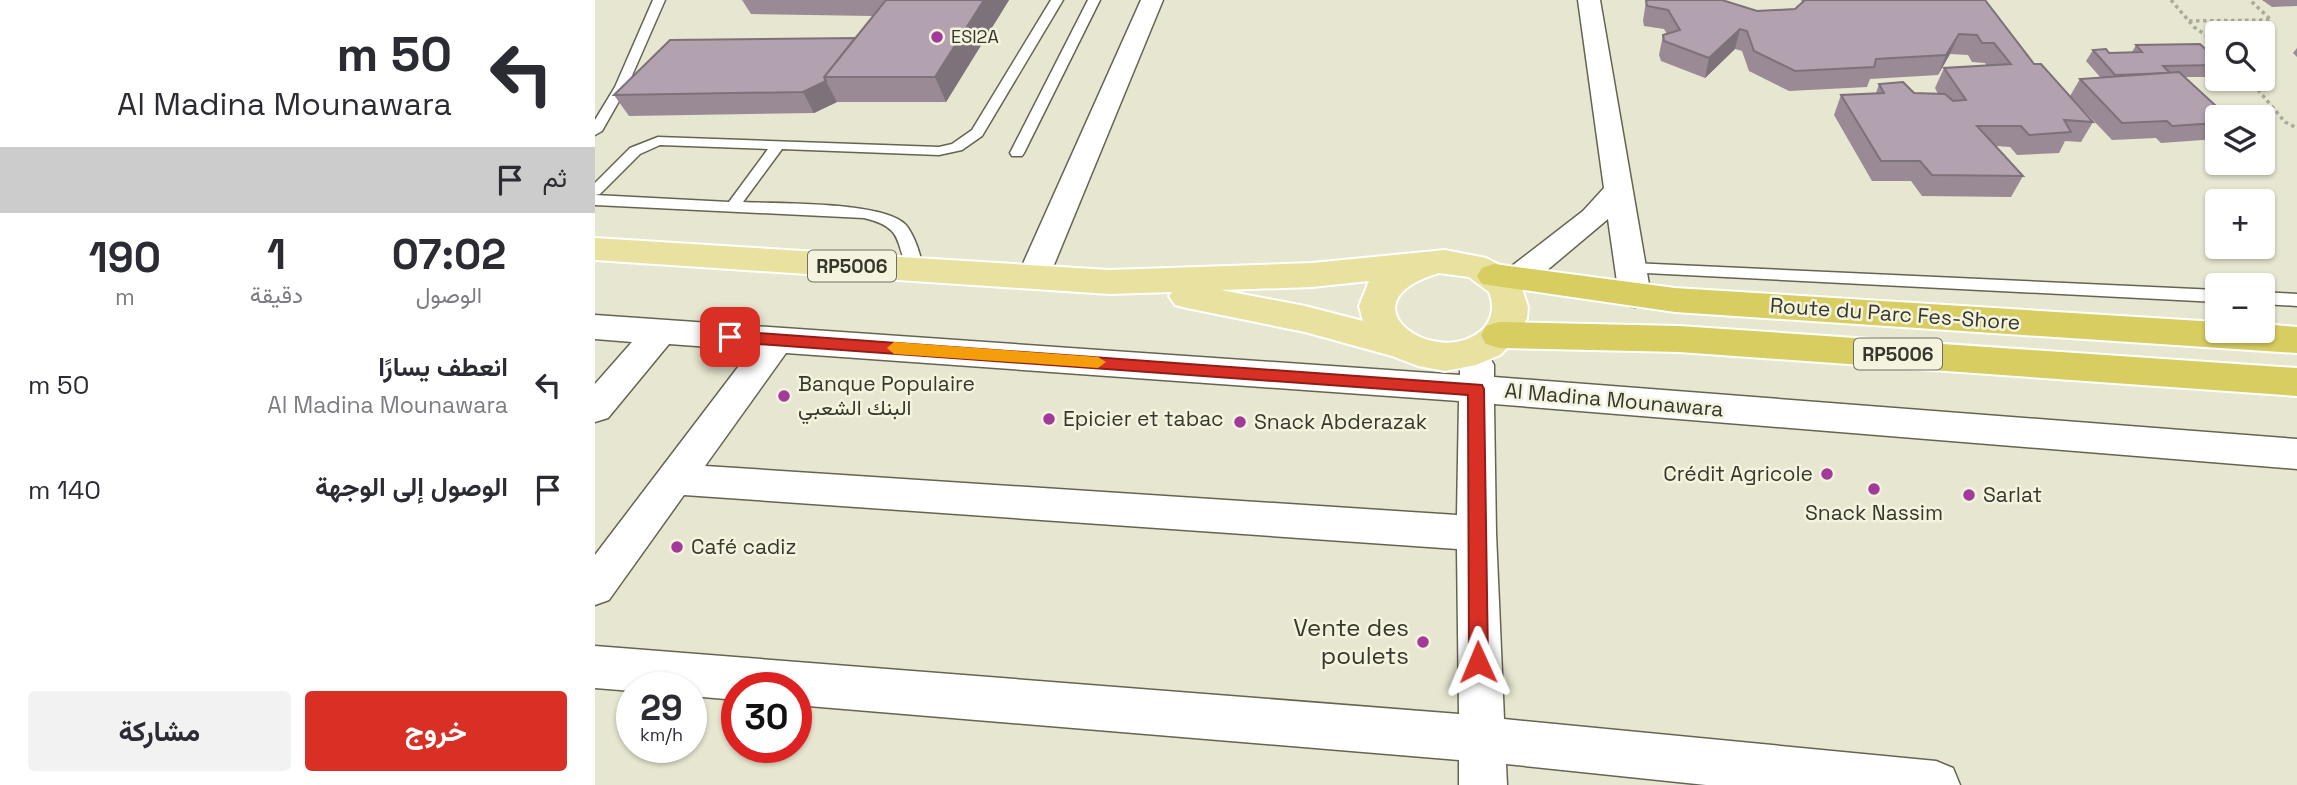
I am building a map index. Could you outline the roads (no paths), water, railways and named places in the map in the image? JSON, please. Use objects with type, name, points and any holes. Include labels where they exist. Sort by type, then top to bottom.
[{"type":"highway","name":"Route du Parc Fes-Shore","points":[[1505,278],[1633,282],[2297,340]]},
{"type":"highway","name":"Route du Parc Fes-Shore","points":[[1484,358],[1586,335],[1679,339],[2297,382]]},
{"type":"main road","name":"RP5006","points":[[595,249],[1109,282],[1301,275],[1438,261],[1478,267],[1505,278]]},
{"type":"main road","name":"RP5006","points":[[1396,343],[1383,330],[1376,314],[1377,298],[1385,284],[1399,272],[1417,264]]},
{"type":"main road","points":[[1484,358],[1511,316],[1505,278]]},
{"type":"main road","name":"RP5006","points":[[1109,282],[1266,310],[1396,343],[1416,352],[1484,358]]},
{"type":"street","points":[[1033,277],[1152,0]]},
{"type":"street","points":[[1590,0],[1633,282]]},
{"type":"street","points":[[1505,278],[1593,218],[1620,188]]},
{"type":"street","name":"Al Madina Mounawara","points":[[595,327],[777,340],[1484,358],[2297,454]]},
{"type":"street","points":[[595,408],[660,332]]},
{"type":"street","points":[[595,587],[777,340]]},
{"type":"street","points":[[1483,785],[1476,533],[1484,358]]},
{"type":"street","points":[[674,479],[1476,533]]},
{"type":"street","points":[[595,667],[1480,739],[1745,775],[1936,785]]},
{"type":"lane","points":[[595,131],[621,87],[659,0]]},
{"type":"lane","points":[[595,191],[635,151],[658,141],[903,150],[957,147],[977,133],[1057,0]]},
{"type":"lane","points":[[1017,153],[1094,0]]},
{"type":"lane","points":[[733,206],[778,145]]},
{"type":"lane","points":[[595,200],[864,213],[891,219],[907,234],[916,270]]},
{"type":"lane","points":[[1633,282],[2205,296]]},
{"type":"lane","points":[[2275,299],[2297,300]]},
{"type":"place","name":"ESI2A","points":[[937,37]]},
{"type":"place","name":"Banque Populaire البنك الشعبي","points":[[784,396]]},
{"type":"place","name":"Epicier et tabac","points":[[1049,419]]},
{"type":"place","name":"Snack Abderazak","points":[[1240,422]]},
{"type":"place","name":"Crédit Agricole","points":[[1827,474]]},
{"type":"place","name":"Snack Nassim","points":[[1874,489]]},
{"type":"place","name":"Sarlat","points":[[1969,495]]},
{"type":"place","name":"Café cadiz","points":[[677,547]]},
{"type":"place","name":"Vente des poulets","points":[[1423,642]]}]
